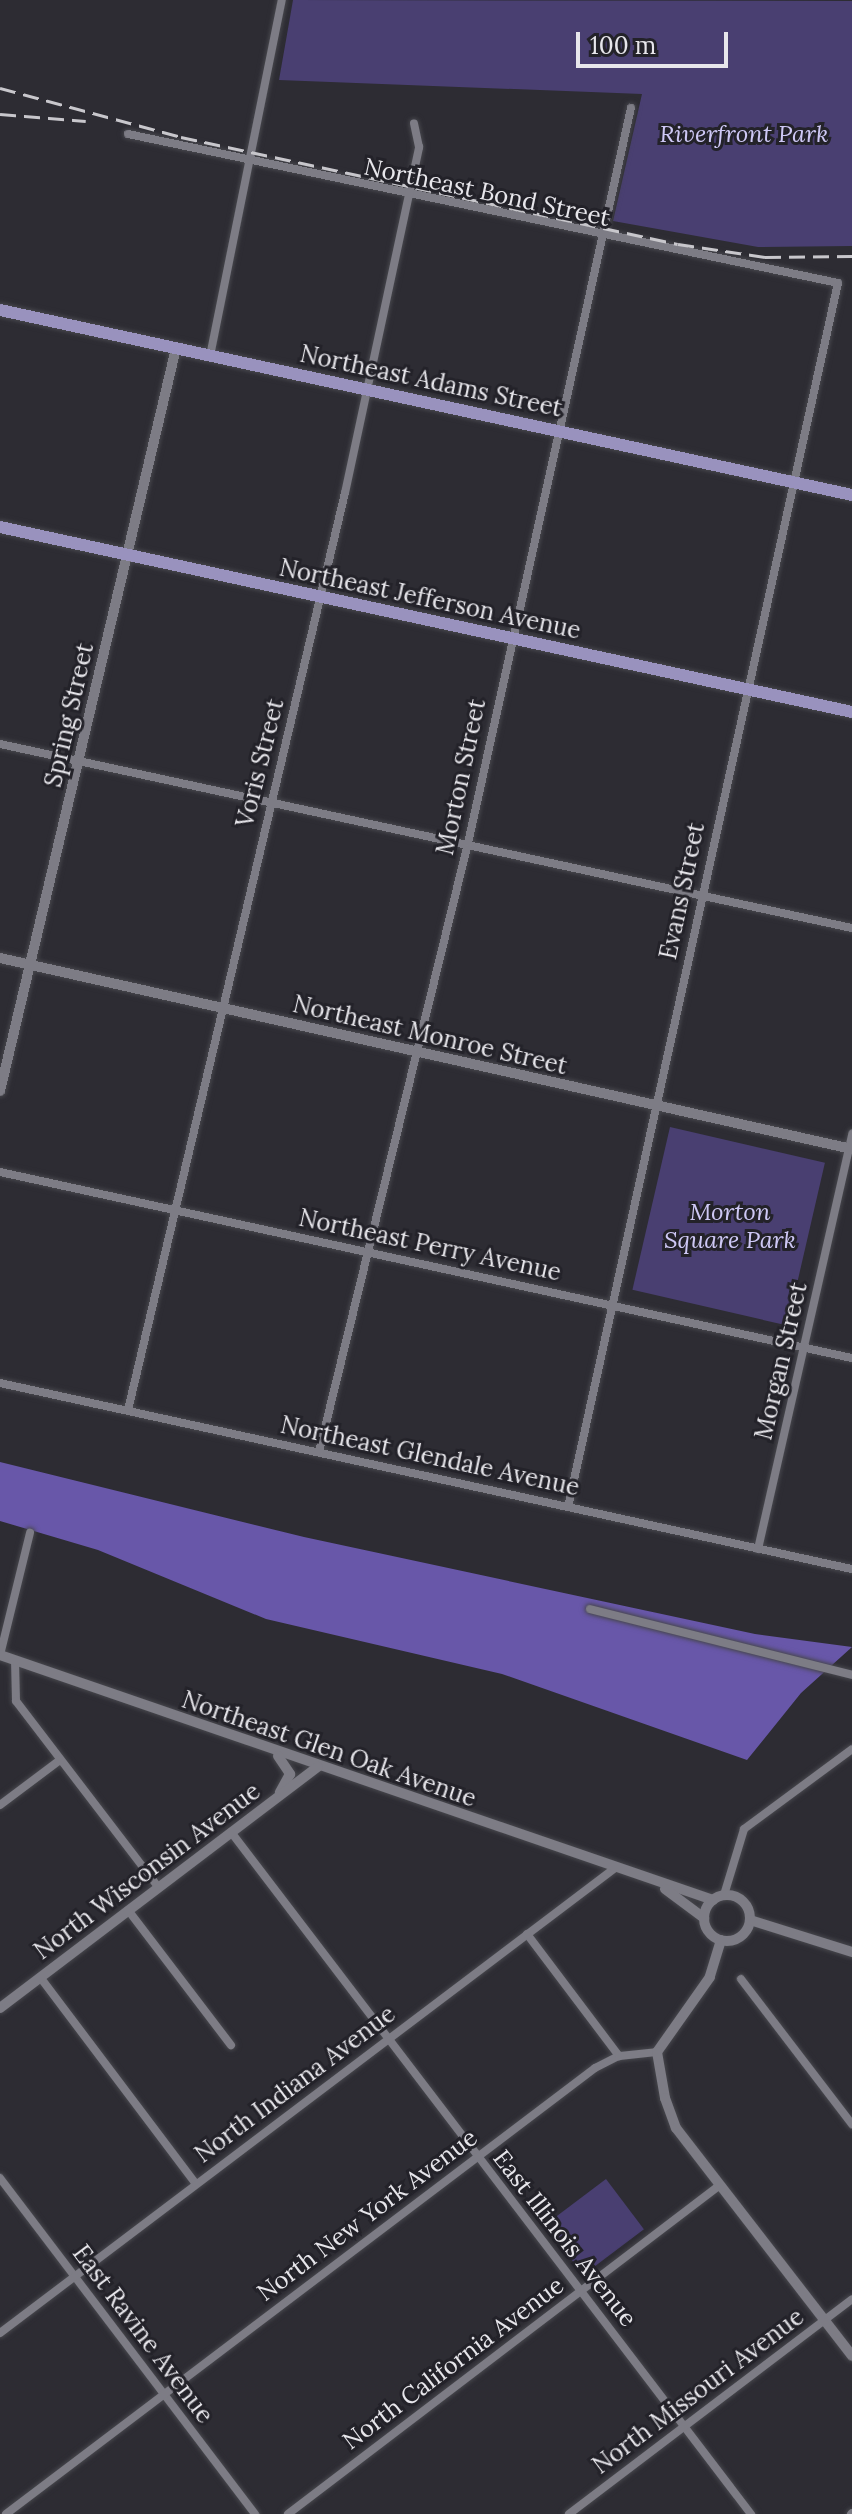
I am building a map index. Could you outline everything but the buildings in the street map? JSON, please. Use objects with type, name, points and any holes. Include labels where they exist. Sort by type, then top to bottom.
[{"type":"main road","name":"Northeast Adams Street","points":[[0,310],[852,495]]},
{"type":"main road","name":"Northeast Jefferson Avenue","points":[[0,527],[852,712]]},
{"type":"street","points":[[210,356],[252,161],[282,0]]},
{"type":"street","name":"Morton Street","points":[[319,1452],[468,843],[631,108]]},
{"type":"street","name":"Voris Street","points":[[128,1410],[368,390],[419,147],[414,124]]},
{"type":"street","name":"Northeast Bond Street","points":[[128,134],[602,237],[838,283]]},
{"type":"street","name":"Evans Street","points":[[568,1507],[791,482],[838,283]]},
{"type":"street","name":"Spring Street","points":[[0,1091],[176,348]]},
{"type":"street","points":[[0,744],[852,928]]},
{"type":"street","name":"Northeast Monroe Street","points":[[0,958],[850,1148]]},
{"type":"street","name":"Morgan Street","points":[[758,1549],[852,1134]]},
{"type":"street","name":"Northeast Perry Avenue","points":[[0,1172],[852,1358]]},
{"type":"street","name":"Northeast Glendale Avenue","points":[[0,1383],[852,1569]]},
{"type":"street","points":[[0,1655],[30,1533]]},
{"type":"street","points":[[590,1609],[852,1675]]},
{"type":"street","name":"Northeast Glen Oak Avenue","points":[[0,1655],[265,1749],[713,1900]]},
{"type":"street","points":[[15,1660],[16,1701],[158,1887]]},
{"type":"street","points":[[261,1810],[290,1776],[283,1759],[265,1749]]},
{"type":"street","points":[[724,1895],[744,1829],[852,1749]]},
{"type":"street","points":[[0,1805],[60,1760]]},
{"type":"street","name":"North Wisconsin Avenue","points":[[0,2008],[318,1767]]},
{"type":"street","name":"East Illinois Avenue","points":[[231,1832],[751,2514]]},
{"type":"street","name":"North Indiana Avenue","points":[[0,2333],[615,1868]]},
{"type":"street","name":"Northeast Glen Oak Avenue","points":[[646,1878],[704,1918]]},
{"type":"street","points":[[721,1940],[704,1918],[713,1900],[724,1895],[743,1901],[750,1920]]},
{"type":"street","points":[[128,1910],[231,2045]]},
{"type":"street","points":[[721,1940],[740,1937],[750,1920]]},
{"type":"street","points":[[750,1920],[852,1952]]},
{"type":"street","points":[[527,1934],[619,2056]]},
{"type":"street","points":[[721,1940],[710,1977],[657,2052],[676,2128],[852,2356]]},
{"type":"street","points":[[40,1977],[196,2184]]},
{"type":"street","points":[[741,1979],[852,2124]]},
{"type":"street","name":"North New York Avenue","points":[[6,2514],[476,2156],[619,2056],[657,2052]]},
{"type":"street","name":"East Ravine Avenue","points":[[0,2178],[255,2514]]},
{"type":"street","name":"North California Avenue","points":[[288,2514],[720,2185]]},
{"type":"street","name":"North Missouri Avenue","points":[[569,2514],[852,2299]]},
{"type":"green space","name":"Riverfront Park","points":[[293,0],[852,1],[852,246],[758,247],[613,221],[642,94],[279,80]]},
{"type":"green space","name":"Morton Square Park","points":[[670,1127],[825,1163],[787,1325],[632,1290]]},
{"type":"green space","points":[[606,2179],[644,2229],[583,2275],[545,2225]]},
{"type":"shaded area","points":[[0,1462],[304,1537],[755,1634],[852,1647],[801,1693],[747,1760],[502,1674],[266,1619],[98,1550],[0,1521]]},
{"type":"railway","points":[[0,88],[181,137],[678,244],[765,257],[852,256]]},
{"type":"railway","points":[[0,114],[86,121]]}]
